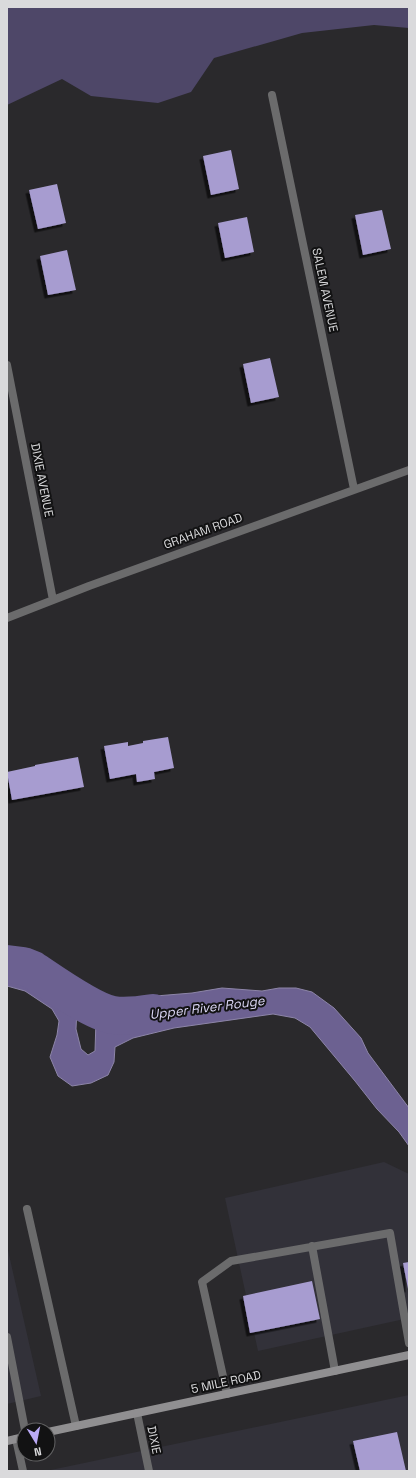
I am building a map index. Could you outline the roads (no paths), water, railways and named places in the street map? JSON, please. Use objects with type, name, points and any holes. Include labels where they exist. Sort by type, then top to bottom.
[{"type":"main road","name":"5 MILE ROAD","points":[[56,1430],[409,1355]]},
{"type":"street","name":"SALEM AVENUE","points":[[272,95],[354,489]]},
{"type":"street","name":"DIXIE AVENUE","points":[[7,365],[52,600]]},
{"type":"street","name":"GRAHAM ROAD","points":[[7,618],[52,600],[409,470]]},
{"type":"street","points":[[27,1208],[76,1426]]},
{"type":"street","points":[[226,1394],[202,1282],[231,1261],[390,1233],[409,1343]]},
{"type":"street","points":[[312,1246],[335,1371]]},
{"type":"street","points":[[7,1337],[23,1422]]},
{"type":"street","name":"DIXIE","points":[[137,1413],[148,1471]]},
{"type":"water","points":[[7,955],[15,955],[48,965],[70,987],[77,1008],[76,1029],[81,1049],[88,1055],[95,1051],[96,1020],[103,1006],[114,1001],[131,998],[192,993],[222,988],[262,991],[279,988],[296,988],[312,992],[334,1008],[361,1038],[368,1053],[409,1108],[409,1146],[399,1132],[377,1109],[310,1027],[295,1018],[273,1014],[174,1028],[133,1038],[115,1047],[114,1062],[108,1075],[91,1083],[72,1086],[58,1076],[50,1057],[57,1035],[59,1021],[52,1009],[25,991],[7,986]]},
{"type":"waterway","name":"Upper River Rouge","points":[[7,964],[23,966],[33,970],[72,996],[105,1013],[123,1016],[153,1013]]}]
